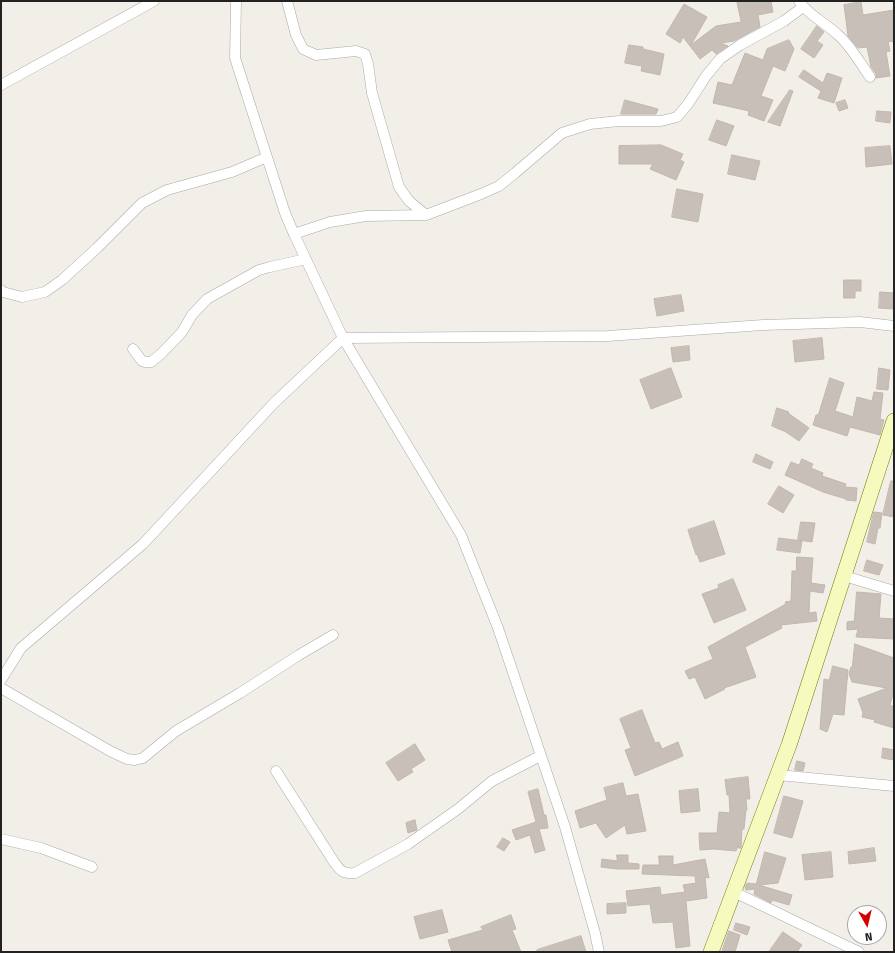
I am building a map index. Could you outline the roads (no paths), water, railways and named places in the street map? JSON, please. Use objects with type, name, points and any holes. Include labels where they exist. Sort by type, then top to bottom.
[{"type":"street","points":[[1,85],[154,1]]},
{"type":"street","points":[[236,1],[235,58],[285,213],[343,338],[461,535],[498,628],[565,827],[599,952]]},
{"type":"street","points":[[287,1],[296,36],[303,49],[316,55],[356,51],[365,54],[372,93],[399,187],[409,201],[426,215]]},
{"type":"street","points":[[294,234],[330,222],[366,216],[426,215],[499,186],[562,133],[590,124],[619,121],[661,121],[677,117],[720,59],[740,45],[784,21],[801,4],[839,35],[870,77]]},
{"type":"street","points":[[1,290],[3,292],[22,297],[45,292],[62,280],[97,248],[142,203],[167,190],[232,172],[267,156]]},
{"type":"street","points":[[133,349],[142,361],[151,362],[161,354],[182,332],[192,315],[207,299],[259,270],[270,266],[306,259]]},
{"type":"street","points":[[1,680],[21,648],[143,544],[274,403],[343,338],[608,336],[763,325],[860,322],[894,326]]},
{"type":"street","points":[[712,952],[778,775],[894,421]]},
{"type":"street","points":[[844,576],[876,584],[894,591]]},
{"type":"street","points":[[1,688],[110,751],[128,759],[135,760],[143,758],[176,731],[333,635]]},
{"type":"street","points":[[276,771],[334,862],[342,872],[348,874],[355,873],[408,844],[458,809],[492,780],[540,756]]},
{"type":"street","points":[[778,775],[894,786]]},
{"type":"street","points":[[1,839],[41,848],[92,867]]},
{"type":"street","points":[[734,892],[859,952]]}]
